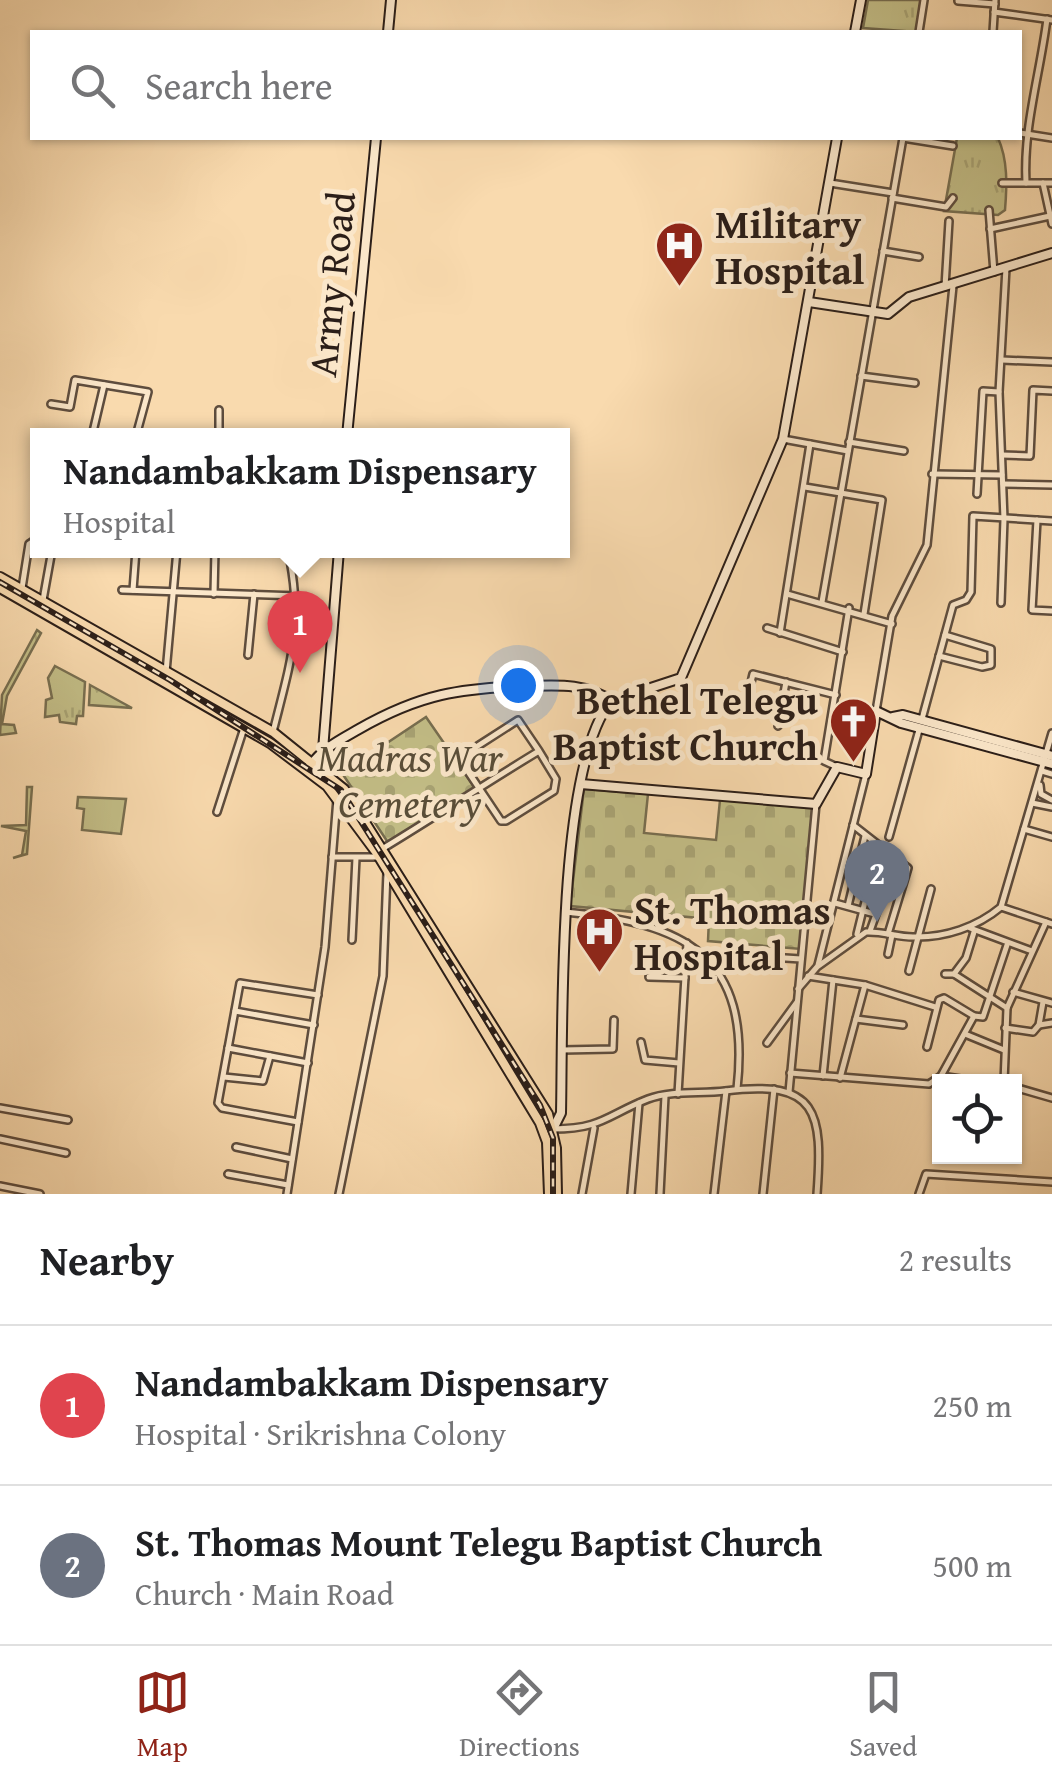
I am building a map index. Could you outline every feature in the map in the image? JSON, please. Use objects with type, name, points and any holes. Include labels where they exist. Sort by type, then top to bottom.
[{"type":"main road","points":[[0,576],[231,714],[244,728],[307,770],[337,796],[379,852],[541,1101],[553,1129],[557,1194]]},
{"type":"main road","points":[[0,588],[231,714],[273,732],[344,788],[387,872],[540,1122],[547,1142],[549,1194]]},
{"type":"street","points":[[388,30],[391,0]]},
{"type":"street","points":[[856,30],[861,0]]},
{"type":"street","points":[[919,30],[924,0]]},
{"type":"street","points":[[958,1],[995,5],[1049,19],[1038,87],[1023,133],[1026,183]]},
{"type":"street","points":[[993,30],[995,5]]},
{"type":"street","points":[[1023,133],[1052,138]]},
{"type":"street","name":"Army Road","points":[[348,428],[376,140]]},
{"type":"street","points":[[553,1129],[561,1114],[566,912],[581,784],[600,720],[612,700],[681,678],[783,438],[838,140]]},
{"type":"street","points":[[822,602],[903,140]]},
{"type":"street","points":[[916,140],[953,146]]},
{"type":"street","points":[[990,230],[1051,220],[1042,182]]},
{"type":"street","points":[[1002,183],[1052,183]]},
{"type":"street","points":[[830,184],[946,207],[953,198]]},
{"type":"street","points":[[989,210],[994,272]]},
{"type":"street","points":[[817,968],[866,774],[892,616],[926,546],[949,287],[950,221]]},
{"type":"street","points":[[883,251],[920,256]]},
{"type":"street","points":[[809,302],[888,314],[909,298],[1052,253]]},
{"type":"street","points":[[1001,603],[1004,519],[1000,392],[1006,268]]},
{"type":"street","points":[[1002,360],[1052,362]]},
{"type":"street","points":[[861,376],[914,383]]},
{"type":"street","points":[[51,404],[70,408],[75,380],[148,392],[138,428]]},
{"type":"street","points":[[94,428],[104,384]]},
{"type":"street","points":[[1002,455],[1030,456],[1032,390],[1052,390]]},
{"type":"street","points":[[977,494],[983,391],[1000,392]]},
{"type":"street","points":[[219,410],[220,428]]},
{"type":"street","points":[[783,438],[848,451]]},
{"type":"street","points":[[848,442],[904,452]]},
{"type":"street","points":[[780,633],[810,444]]},
{"type":"street","points":[[932,474],[1002,475]]},
{"type":"street","points":[[1003,484],[1052,485]]},
{"type":"street","points":[[805,487],[882,500],[864,614]]},
{"type":"street","points":[[889,836],[953,604],[966,600],[970,592],[973,516],[1052,521]]},
{"type":"street","points":[[1037,520],[1032,610],[1052,611]]},
{"type":"street","points":[[22,588],[30,543]]},
{"type":"street","points":[[43,600],[51,558]]},
{"type":"street","points":[[133,590],[135,558]]},
{"type":"street","points":[[166,672],[177,558]]},
{"type":"street","points":[[214,594],[215,558]]},
{"type":"street","points":[[273,732],[298,632],[298,596],[290,558]]},
{"type":"street","points":[[323,750],[337,558]]},
{"type":"street","points":[[122,590],[298,596]]},
{"type":"street","points":[[248,655],[254,594]]},
{"type":"street","points":[[787,594],[848,608],[892,624]]},
{"type":"street","points":[[848,608],[824,762],[866,774]]},
{"type":"street","points":[[766,628],[843,652]]},
{"type":"street","points":[[939,656],[982,668],[991,665],[992,649],[945,635]]},
{"type":"street","points":[[744,712],[750,676],[836,694]]},
{"type":"street","points":[[778,726],[786,682]]},
{"type":"street","points":[[307,770],[323,750],[402,706],[452,690],[572,686],[597,691],[612,700]]},
{"type":"street","points":[[876,712],[1047,761]]},
{"type":"street","points":[[556,785],[539,751],[513,719],[459,758],[506,821],[556,785],[565,786]]},
{"type":"street","points":[[218,812],[244,728]]},
{"type":"street","points":[[798,989],[857,936],[870,931],[914,938],[972,929],[1001,907],[1047,761],[1052,733]]},
{"type":"street","points":[[332,857],[356,858],[379,852],[539,751]]},
{"type":"street","points":[[1047,761],[1052,774]]},
{"type":"street","points":[[789,1092],[816,804],[838,767]]},
{"type":"street","points":[[1038,782],[1040,794],[1052,803]]},
{"type":"street","points":[[581,784],[816,804]]},
{"type":"street","points":[[287,1194],[318,995],[337,796]]},
{"type":"street","points":[[1032,802],[1052,803]]},
{"type":"street","points":[[853,824],[908,868],[888,954]]},
{"type":"street","points":[[1024,829],[1052,837]]},
{"type":"street","points":[[848,906],[865,834]]},
{"type":"street","points":[[857,936],[879,845]]},
{"type":"street","points":[[352,940],[356,858]]},
{"type":"street","points":[[870,931],[896,858]]},
{"type":"street","points":[[339,1194],[383,976],[387,872]]},
{"type":"street","points":[[909,972],[914,938],[931,889]]},
{"type":"street","points":[[835,902],[875,914]]},
{"type":"street","points":[[1001,907],[1049,923],[1007,1008],[1004,1074]]},
{"type":"street","points":[[566,912],[638,920],[687,941],[702,952],[738,1020],[737,1089]]},
{"type":"street","points":[[972,929],[1032,951]]},
{"type":"street","points":[[954,974],[966,958],[972,929]]},
{"type":"street","points":[[678,1094],[687,941]]},
{"type":"street","points":[[927,1047],[936,1008],[944,998],[974,1016],[983,1017],[1007,945]]},
{"type":"street","points":[[702,952],[801,960]]},
{"type":"street","points":[[945,974],[954,974],[1007,1008]]},
{"type":"street","points":[[808,976],[865,984],[936,1008]]},
{"type":"street","points":[[649,977],[684,978]]},
{"type":"street","points":[[823,1076],[833,980]]},
{"type":"street","points":[[299,1122],[218,1107],[243,982],[318,995]]},
{"type":"street","points":[[840,1078],[865,984]]},
{"type":"street","points":[[1013,992],[1052,1003]]},
{"type":"street","points":[[767,1043],[797,1002]]},
{"type":"street","points":[[1040,1025],[1043,1002]]},
{"type":"street","points":[[235,1011],[314,1025]]},
{"type":"street","points":[[942,1074],[974,1016]]},
{"type":"street","points":[[562,1050],[613,1049],[614,1020]]},
{"type":"street","points":[[856,1020],[903,1026]]},
{"type":"street","points":[[1006,1028],[1033,1032],[1040,1025],[1052,1023]]},
{"type":"street","points":[[964,1034],[1005,1050]]},
{"type":"street","points":[[641,1042],[645,1060],[680,1062]]},
{"type":"street","points":[[228,1048],[308,1063]]},
{"type":"street","points":[[224,1077],[263,1082],[270,1056]]},
{"type":"street","points":[[790,1073],[932,1082]]},
{"type":"street","points":[[553,1129],[594,1127],[639,1103],[665,1096],[737,1089],[789,1092],[805,1104],[820,1128],[817,1194]]},
{"type":"street","points":[[763,1194],[774,1089]]},
{"type":"street","points":[[1022,1089],[1052,1098]]},
{"type":"street","points":[[714,1194],[726,1091]]},
{"type":"street","points":[[660,1194],[665,1096]]},
{"type":"street","points":[[630,1194],[639,1103]]},
{"type":"street","points":[[0,1108],[68,1120]]},
{"type":"street","points":[[582,1194],[594,1127]]},
{"type":"street","points":[[0,1139],[66,1153]]},
{"type":"street","points":[[236,1147],[293,1159]]},
{"type":"street","points":[[228,1174],[288,1185]]},
{"type":"street","points":[[920,1194],[926,1174],[1052,1182]]},
{"type":"street","points":[[0,1186],[40,1194]]},
{"type":"green space","points":[[868,0],[923,0],[917,30],[863,28]]},
{"type":"green space","points":[[957,140],[999,140],[1004,155],[1005,210],[998,215],[944,211]]},
{"type":"green space","points":[[37,630],[41,633],[7,696],[2,724],[14,725],[16,733],[0,735],[2,695]]},
{"type":"green space","points":[[55,666],[85,682],[83,716],[77,716],[76,724],[60,722],[59,715],[45,717],[46,700],[52,698],[48,678]]},
{"type":"green space","points":[[90,685],[132,708],[89,705]]},
{"type":"green space","name":"Madras War Cemetery","points":[[426,717],[475,788],[389,844],[342,773]]},
{"type":"green space","points":[[27,787],[32,787],[27,854],[13,858],[22,855],[26,831],[1,826],[26,825]]},
{"type":"green space","points":[[584,789],[648,794],[644,833],[716,840],[720,800],[813,808],[801,949],[708,941],[709,919],[570,906]]},
{"type":"green space","points":[[78,797],[126,799],[121,834],[82,830],[84,809],[77,808]]},
{"type":"railway","points":[[0,582],[170,680],[341,790],[540,1105],[553,1138],[553,1194]]},
{"type":"place","name":"Military Hospital","points":[[680,288]]},
{"type":"place","name":"Nandambakkam Dispensary","points":[[300,673]]},
{"type":"place","name":"Bethel Telegu Baptist Church","points":[[853,764]]},
{"type":"place","name":"St. Thomas Mount Telegu Baptist Church","points":[[877,922]]},
{"type":"place","name":"St. Thomas Hospital","points":[[599,974]]}]
